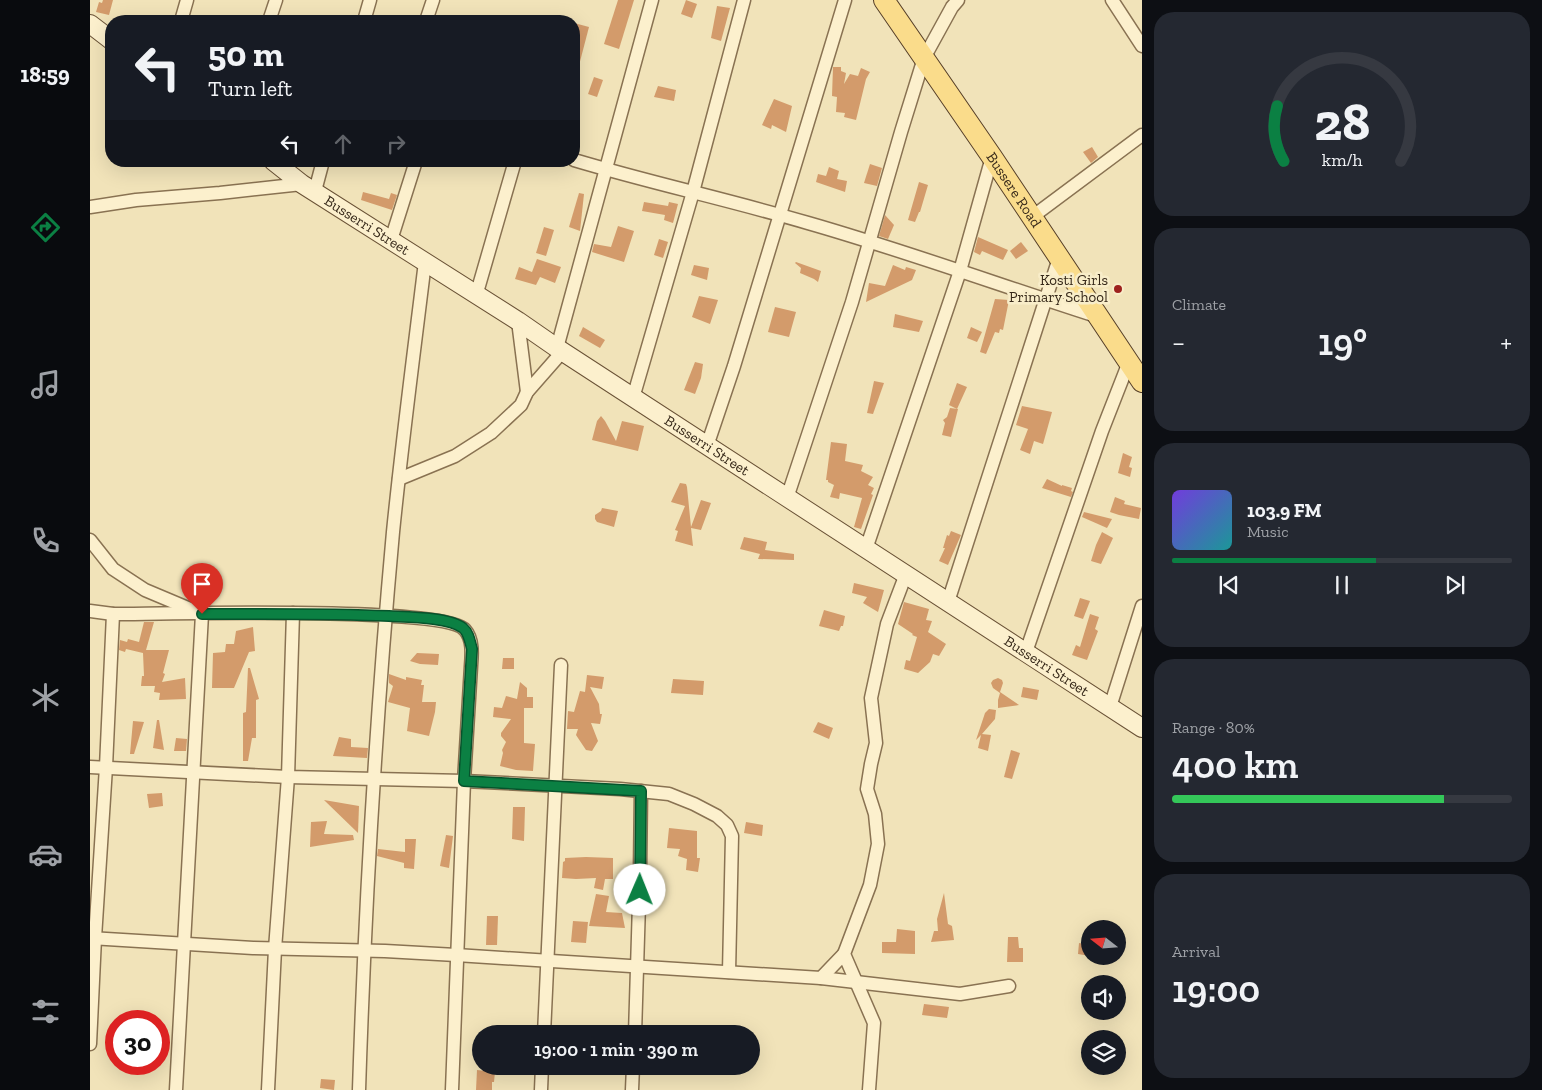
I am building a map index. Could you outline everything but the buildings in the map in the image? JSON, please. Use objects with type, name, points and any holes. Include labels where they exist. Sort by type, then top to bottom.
[{"type":"main road","name":"Bussere Road","points":[[880,1],[924,58],[1142,382]]},
{"type":"main road","points":[[90,24],[105,35]]},
{"type":"main road","name":"Busserri Street","points":[[281,167],[308,187],[476,296],[518,321],[633,398],[1142,728]]},
{"type":"street","points":[[182,15],[187,0]]},
{"type":"street","points":[[271,15],[276,0]]},
{"type":"street","points":[[366,15],[370,0]]},
{"type":"street","points":[[428,15],[433,0]]},
{"type":"street","points":[[399,479],[455,456],[491,433],[521,404],[527,392],[560,350],[652,0]]},
{"type":"street","points":[[633,398],[694,192],[744,0]]},
{"type":"street","points":[[707,446],[734,366],[845,0]]},
{"type":"street","points":[[787,498],[852,302],[924,58],[952,7],[958,0]]},
{"type":"street","points":[[1112,0],[1142,46]]},
{"type":"street","points":[[1032,217],[1142,135]]},
{"type":"street","points":[[866,549],[960,271],[992,157]]},
{"type":"street","points":[[580,162],[780,215],[908,252],[1099,317]]},
{"type":"street","points":[[90,207],[136,200],[308,187],[320,167]]},
{"type":"street","points":[[391,240],[414,167]]},
{"type":"street","points":[[476,296],[513,167]]},
{"type":"street","points":[[948,602],[1060,258]]},
{"type":"street","points":[[359,1090],[373,780],[386,616],[399,479],[425,262]]},
{"type":"street","points":[[518,321],[527,392]]},
{"type":"street","points":[[1026,652],[1102,431],[1129,362]]},
{"type":"street","points":[[90,540],[112,569],[145,590],[202,614]]},
{"type":"street","points":[[821,978],[844,954],[870,885],[878,844],[875,814],[867,789],[876,743],[871,698],[887,624],[906,574]]},
{"type":"street","points":[[1110,707],[1142,606]]},
{"type":"street","points":[[90,611],[113,614],[360,614],[422,618],[455,624],[464,629],[470,638],[472,666],[464,781],[452,1090]]},
{"type":"street","points":[[90,1044],[92,938],[106,767],[113,614]]},
{"type":"street","points":[[176,1090],[202,614]]},
{"type":"street","points":[[268,1090],[275,949],[288,777],[293,614]]},
{"type":"street","points":[[544,1025],[561,664]]},
{"type":"street","points":[[90,766],[288,777],[464,781],[668,794],[694,804],[717,816],[727,825],[732,836],[730,972]]},
{"type":"street","points":[[635,1025],[641,791]]},
{"type":"street","points":[[92,938],[275,949],[364,950],[547,960],[821,978],[960,994],[1009,986]]},
{"type":"street","points":[[844,954],[874,1023],[869,1090]]},
{"type":"street","points":[[541,1090],[542,1075]]},
{"type":"street","points":[[632,1090],[633,1075]]},
{"type":"place","name":"Kosti Girls Primary School","points":[[1118,289]]},
{"type":"route","points":[[202,614],[360,614],[422,618],[455,624],[464,629],[470,638],[472,666],[464,781],[641,791],[640,890]]}]
